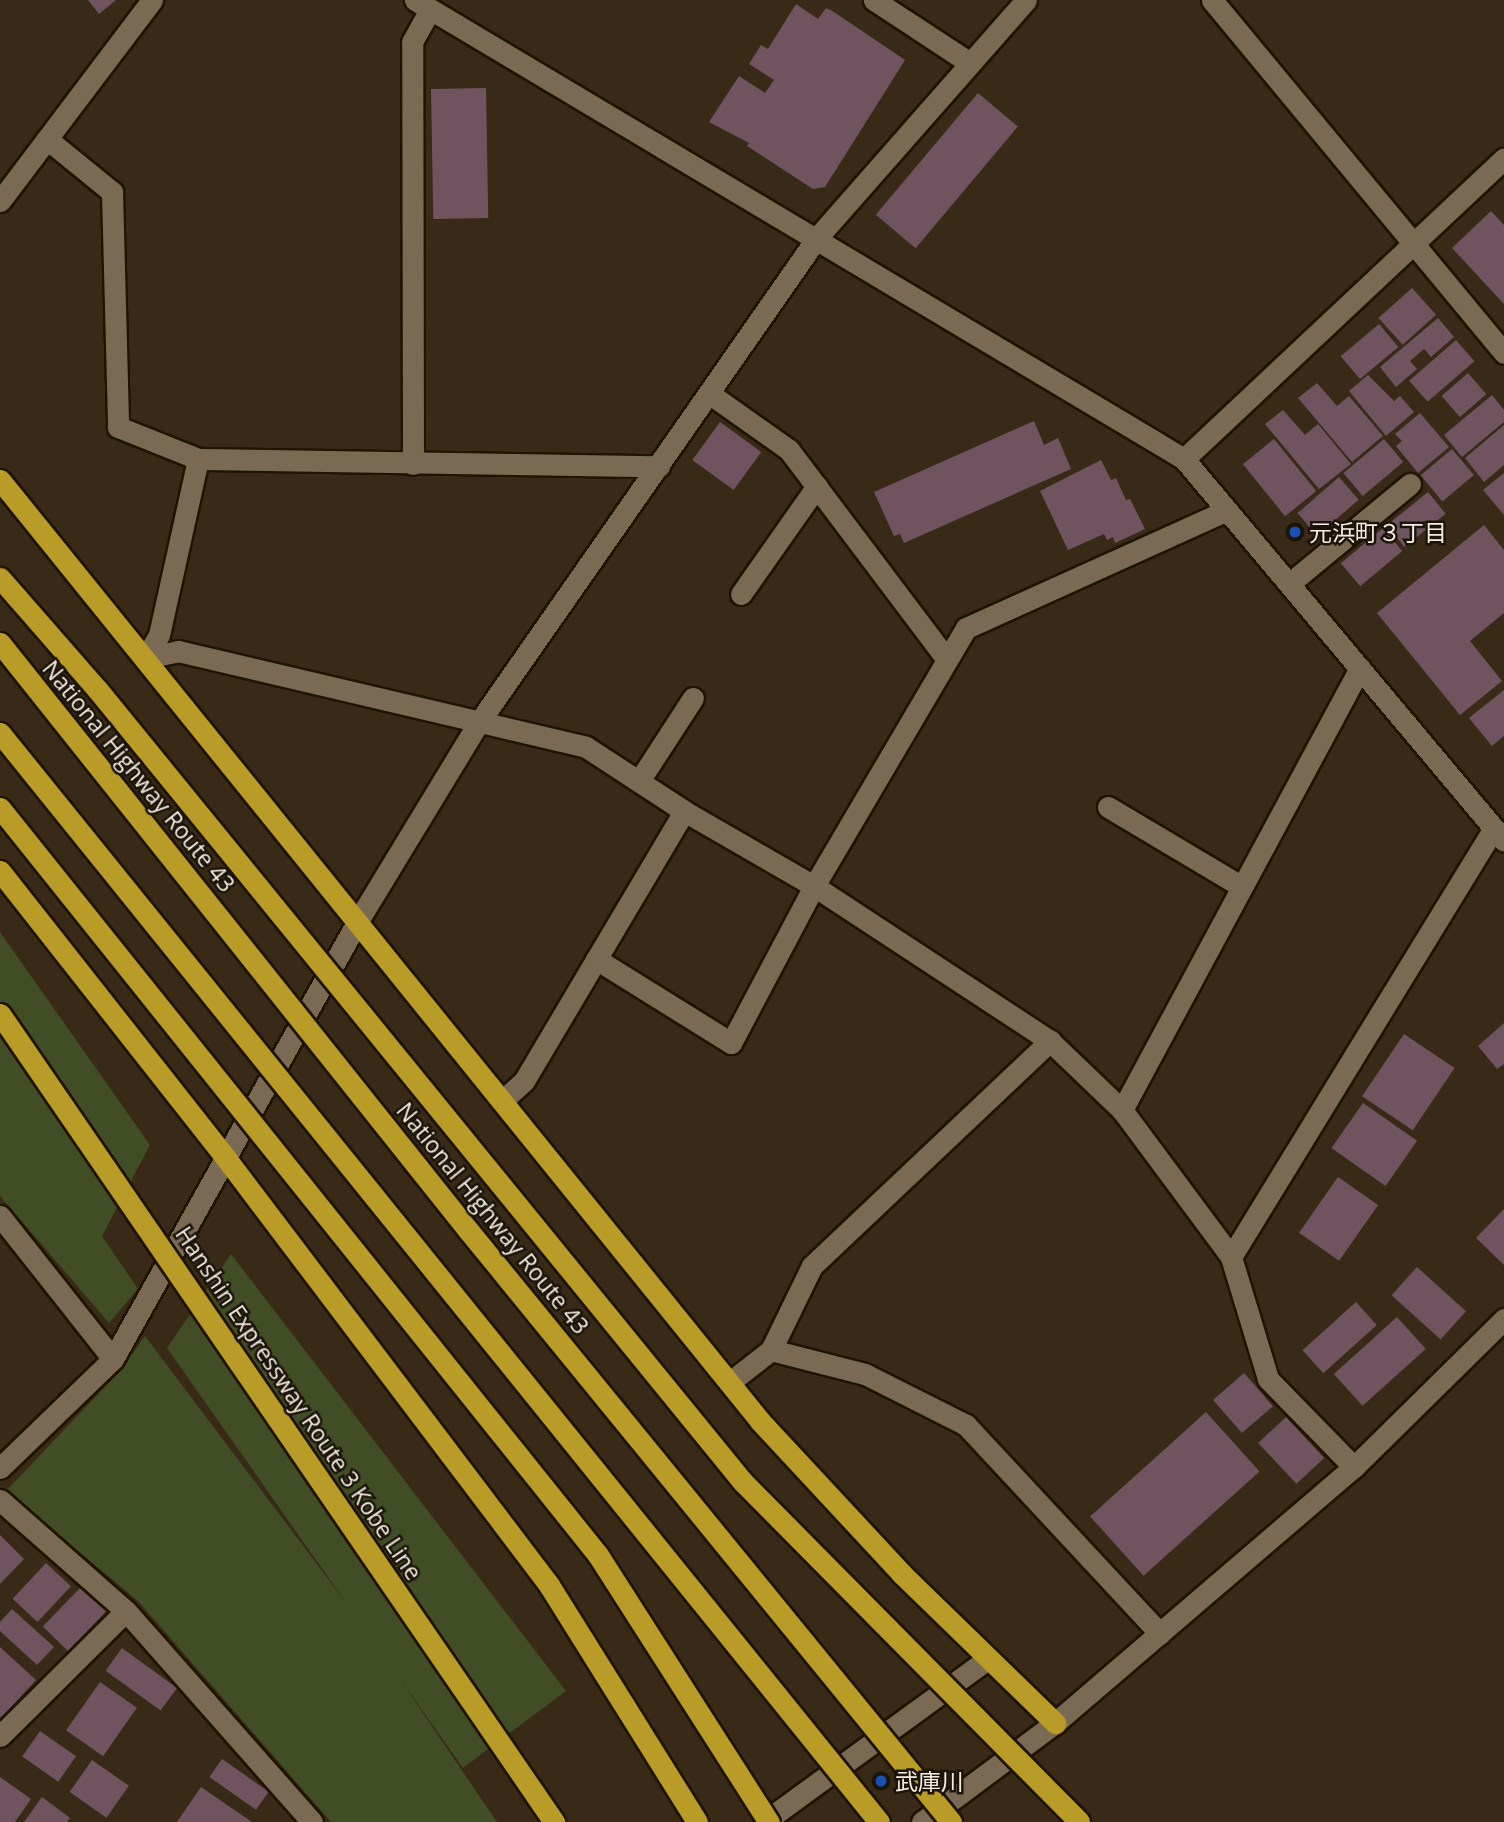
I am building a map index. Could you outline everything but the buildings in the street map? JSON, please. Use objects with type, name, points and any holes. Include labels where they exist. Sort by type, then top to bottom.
[{"type":"highway","points":[[0,480],[760,1421],[986,1660],[1055,1723]]},
{"type":"highway","points":[[0,578],[97,689],[742,1481],[1079,1822]]},
{"type":"highway","name":"National Highway Route 43","points":[[0,643],[468,1230],[951,1822]]},
{"type":"highway","points":[[0,733],[879,1822]]},
{"type":"highway","points":[[0,807],[598,1555],[769,1822]]},
{"type":"highway","points":[[0,871],[225,1157],[549,1585],[697,1822]]},
{"type":"highway","name":"Hanshin Expressway Route 3 Kobe Line","points":[[0,1014],[554,1822]]},
{"type":"highway","name":"Hanshin Expressway Route 3 Kobe Line","points":[[0,1028],[542,1822]]},
{"type":"street","points":[[0,201],[152,0]]},
{"type":"street","points":[[874,0],[970,63]]},
{"type":"street","points":[[0,1468],[113,1359],[356,924],[477,725],[816,239],[1026,0]]},
{"type":"street","points":[[1212,0],[1504,353]]},
{"type":"street","points":[[413,464],[412,42],[422,5],[1184,459],[1499,834],[1231,1257]]},
{"type":"street","points":[[47,139],[112,192],[118,427],[198,459],[659,466]]},
{"type":"street","points":[[1184,459],[1502,165]]},
{"type":"street","points":[[710,394],[789,450],[946,658]]},
{"type":"street","points":[[146,658],[159,635],[198,459]]},
{"type":"street","points":[[1289,584],[1410,484]]},
{"type":"street","points":[[741,594],[817,486]]},
{"type":"street","points":[[596,959],[730,1043],[814,886],[966,628],[1227,510]]},
{"type":"street","points":[[146,658],[178,651],[477,725],[586,747],[684,811],[814,886],[1050,1041],[1122,1110],[1231,1257],[1268,1379],[1354,1467]]},
{"type":"street","points":[[1122,1110],[1239,885],[1360,668]]},
{"type":"street","points":[[639,781],[693,698]]},
{"type":"street","points":[[1108,807],[1239,885]]},
{"type":"street","points":[[503,1100],[524,1081],[684,811]]},
{"type":"street","points":[[730,1382],[771,1350],[812,1266],[1050,1041]]},
{"type":"street","points":[[0,1216],[113,1359]]},
{"type":"street","points":[[922,1822],[1055,1723],[1354,1467],[1504,1319]]},
{"type":"street","points":[[771,1350],[865,1374],[966,1425],[1160,1634]]},
{"type":"street","points":[[0,1500],[126,1611],[312,1822]]},
{"type":"street","points":[[0,1736],[126,1611]]},
{"type":"street","points":[[764,1822],[986,1660]]},
{"type":"green space","points":[[0,932],[150,1145],[102,1236],[138,1289],[109,1323],[0,1196]]},
{"type":"green space","points":[[231,1254],[566,1691],[463,1768],[400,1679],[497,1822],[331,1822],[138,1601],[6,1491],[119,1372],[145,1336],[347,1604],[167,1348]]},
{"type":"place","name":"元浜町３丁目","points":[[1295,532]]},
{"type":"place","name":"武庫川","points":[[881,1781]]}]
